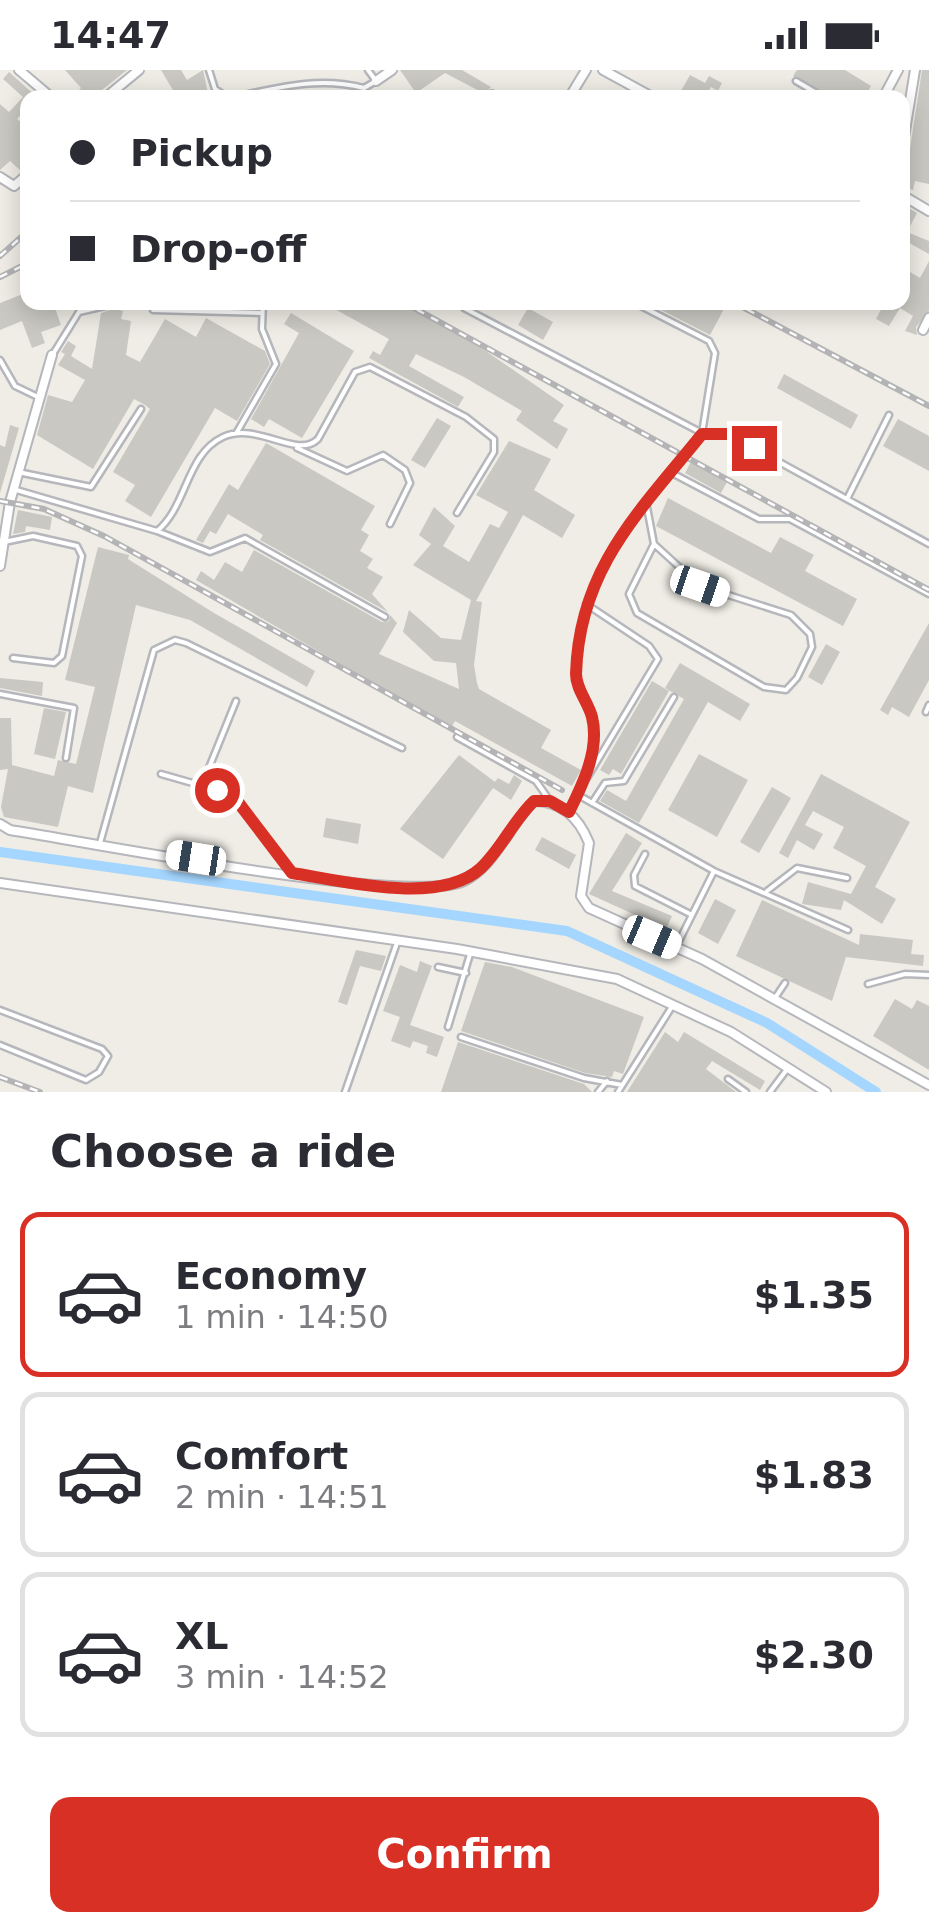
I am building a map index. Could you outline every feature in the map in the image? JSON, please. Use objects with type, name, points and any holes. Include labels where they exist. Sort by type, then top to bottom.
[{"type":"street","points":[[19,70],[43,90]]},
{"type":"street","points":[[376,81],[392,70]]},
{"type":"street","points":[[603,70],[639,90]]},
{"type":"street","points":[[910,100],[915,70]]},
{"type":"street","points":[[114,90],[133,72]]},
{"type":"street","points":[[922,330],[929,318]]},
{"type":"street","points":[[0,566],[18,472],[52,355]]},
{"type":"street","points":[[0,824],[10,830],[390,888],[464,881],[482,866],[518,816],[534,801],[550,801],[569,812],[590,842],[581,896],[589,908],[775,998],[929,1085]]},
{"type":"street","points":[[0,884],[398,940],[617,978],[731,1032],[788,1068],[811,1088],[826,1092]]},
{"type":"lane","points":[[267,90],[334,80],[364,88],[376,81],[368,70]]},
{"type":"lane","points":[[796,81],[811,90]]},
{"type":"lane","points":[[52,355],[79,312],[88,310]]},
{"type":"lane","points":[[153,310],[261,314]]},
{"type":"lane","points":[[157,531],[168,522],[204,450],[237,432],[276,364],[261,310]]},
{"type":"lane","points":[[468,310],[702,434],[728,434],[929,544]]},
{"type":"lane","points":[[585,781],[594,744],[592,717],[576,679],[586,604],[604,559],[702,434],[715,353],[709,342],[649,310]]},
{"type":"lane","points":[[0,360],[15,386],[40,398]]},
{"type":"lane","points":[[293,446],[314,444],[356,372],[376,369],[466,417],[494,439],[494,452],[457,512]]},
{"type":"lane","points":[[18,472],[90,488],[140,409]]},
{"type":"lane","points":[[847,499],[889,415]]},
{"type":"lane","points":[[237,432],[271,435],[346,470],[382,455],[406,470],[410,483],[390,524]]},
{"type":"lane","points":[[670,472],[758,520],[790,519],[929,594]]},
{"type":"lane","points":[[14,490],[157,531],[210,552],[245,538],[385,617]]},
{"type":"lane","points":[[646,502],[654,544],[700,586],[791,615],[802,623],[812,647],[797,678],[786,690],[764,686],[637,612],[629,594],[654,544]]},
{"type":"lane","points":[[4,542],[33,536],[77,546],[82,556],[59,661],[13,658]]},
{"type":"lane","points":[[569,812],[658,659],[649,646],[586,604]]},
{"type":"lane","points":[[100,844],[154,650],[164,643],[186,643],[402,748]]},
{"type":"lane","points":[[0,694],[74,708],[66,758]]},
{"type":"lane","points":[[592,803],[605,784],[624,782],[674,697]]},
{"type":"lane","points":[[202,786],[236,701]]},
{"type":"lane","points":[[926,712],[929,705]]},
{"type":"lane","points":[[457,738],[536,781],[550,801]]},
{"type":"lane","points":[[161,774],[238,802],[292,873]]},
{"type":"lane","points":[[578,796],[714,870],[803,914],[848,930]]},
{"type":"lane","points":[[646,854],[634,875],[636,886],[692,915]]},
{"type":"lane","points":[[766,893],[786,872],[797,868],[847,878]]},
{"type":"lane","points":[[676,947],[714,870]]},
{"type":"lane","points":[[345,1092],[398,940]]},
{"type":"lane","points":[[448,1027],[472,952]]},
{"type":"lane","points":[[438,967],[466,973]]},
{"type":"lane","points":[[868,984],[905,974],[929,975]]},
{"type":"lane","points":[[775,998],[785,983]]},
{"type":"lane","points":[[618,1092],[673,1005]]},
{"type":"lane","points":[[0,1010],[102,1049],[108,1056],[100,1072],[86,1080],[0,1045]]},
{"type":"lane","points":[[461,1037],[584,1078],[622,1085]]},
{"type":"lane","points":[[770,1092],[788,1068]]},
{"type":"lane","points":[[728,1079],[746,1092]]},
{"type":"lane","points":[[598,1092],[606,1081]]},
{"type":"building","points":[[65,70],[127,70],[102,90],[81,88]]},
{"type":"building","points":[[161,70],[181,70],[187,80],[203,70],[207,90],[173,90]]},
{"type":"building","points":[[400,70],[462,70],[491,87],[477,90],[445,73],[420,90],[414,90]]},
{"type":"building","points":[[797,70],[845,70],[871,86],[869,90],[817,90],[793,76]]},
{"type":"building","points":[[922,70],[929,70],[929,184],[915,181],[913,190],[910,149]]},
{"type":"building","points":[[9,72],[29,90],[20,90],[20,94],[3,79]]},
{"type":"building","points":[[690,75],[705,83],[709,76],[722,83],[718,90],[682,90]]},
{"type":"building","points":[[20,100],[20,170],[10,161],[0,170],[0,104],[9,112]]},
{"type":"building","points":[[910,233],[929,241],[929,254],[910,243]]},
{"type":"building","points":[[929,261],[929,311],[916,327],[917,335],[905,331],[913,316],[903,310],[910,310],[910,272],[920,278]]},
{"type":"building","points":[[20,295],[20,310],[56,310],[61,325],[41,332],[45,343],[32,348],[22,321],[0,330],[0,303]]},
{"type":"building","points":[[336,310],[413,310],[480,347],[564,405],[553,421],[568,429],[557,449],[516,420],[522,411],[464,377],[416,354],[409,366],[464,397],[458,407],[369,358],[373,351],[380,355],[389,339]]},
{"type":"building","points":[[527,310],[553,322],[543,340],[518,325]]},
{"type":"building","points":[[662,310],[723,310],[710,335]]},
{"type":"building","points":[[881,310],[899,310],[889,326],[876,319]]},
{"type":"building","points":[[123,311],[121,319],[131,321],[126,355],[140,362],[165,319],[196,337],[206,318],[265,351],[270,364],[237,421],[215,408],[151,517],[125,501],[135,485],[113,472],[150,409],[145,405],[134,399],[93,469],[37,435],[48,395],[72,402],[85,380],[58,365],[68,341],[76,346],[71,356],[92,369],[101,313]]},
{"type":"building","points":[[291,313],[354,351],[302,438],[269,419],[264,427],[251,419],[299,333],[284,324]]},
{"type":"building","points":[[784,374],[858,415],[851,429],[777,388]]},
{"type":"building","points":[[437,418],[451,426],[425,468],[411,460]]},
{"type":"building","points":[[898,419],[929,436],[929,471],[883,446]]},
{"type":"building","points":[[10,425],[19,428],[0,493],[0,445],[5,447]]},
{"type":"building","points":[[509,441],[551,459],[534,490],[575,515],[562,538],[523,515],[476,601],[482,602],[474,665],[477,683],[479,689],[551,730],[541,748],[581,770],[572,786],[455,721],[451,728],[196,580],[201,571],[214,580],[225,562],[242,572],[254,550],[382,622],[389,621],[390,615],[397,623],[379,654],[459,689],[456,663],[434,661],[403,632],[409,610],[441,638],[461,640],[471,600],[413,565],[431,544],[419,535],[434,507],[455,526],[443,546],[469,562],[490,524],[499,528],[508,512],[476,495]]},
{"type":"building","points":[[266,443],[375,506],[361,530],[369,535],[360,551],[373,559],[367,568],[383,577],[372,594],[388,612],[260,540],[263,535],[228,514],[216,534],[210,531],[203,543],[196,540],[229,484],[238,490]]},
{"type":"building","points":[[691,462],[727,482],[721,493],[685,473]]},
{"type":"building","points":[[668,498],[771,553],[780,537],[814,555],[805,571],[857,599],[843,626],[656,526]]},
{"type":"building","points":[[18,510],[52,517],[50,530],[26,526],[25,532],[13,534]]},
{"type":"building","points":[[98,547],[129,555],[128,559],[214,613],[315,671],[307,687],[190,620],[136,605],[93,793],[68,786],[58,827],[4,817],[1,807],[8,769],[0,770],[0,718],[11,718],[12,765],[54,776],[58,760],[76,764],[95,687],[65,680]]},
{"type":"building","points":[[929,623],[929,680],[909,717],[892,707],[888,715],[880,710]]},
{"type":"building","points":[[826,644],[840,652],[822,685],[808,677]]},
{"type":"building","points":[[680,663],[750,704],[740,721],[708,702],[639,823],[600,801],[607,790],[626,801],[684,699],[665,688]]},
{"type":"building","points":[[0,678],[43,682],[42,696],[0,688]]},
{"type":"building","points":[[652,681],[669,691],[621,774],[613,769],[609,775],[600,770]]},
{"type":"building","points":[[44,708],[66,712],[55,759],[34,754]]},
{"type":"building","points":[[699,754],[748,780],[717,837],[668,810]]},
{"type":"building","points":[[459,755],[495,782],[498,778],[509,784],[514,775],[522,781],[511,800],[493,788],[443,859],[400,829]]},
{"type":"building","points":[[821,774],[910,822],[875,887],[896,899],[882,924],[844,900],[841,910],[802,904],[808,882],[851,894],[866,866],[833,848],[844,827],[813,811],[805,825],[823,834],[814,850],[797,840],[788,858],[779,853]]},
{"type":"building","points":[[772,787],[791,798],[759,853],[740,842]]},
{"type":"building","points":[[326,818],[361,824],[358,844],[323,837]]},
{"type":"building","points":[[626,833],[642,843],[612,891],[672,916],[666,929],[589,894]]},
{"type":"building","points":[[542,837],[576,855],[569,869],[535,850]]},
{"type":"building","points":[[715,899],[736,910],[718,944],[698,933]]},
{"type":"building","points":[[762,900],[859,945],[860,934],[913,940],[911,954],[924,955],[923,966],[846,957],[832,1001],[736,956]]},
{"type":"building","points":[[356,950],[386,956],[381,971],[360,966],[347,1005],[338,1002]]},
{"type":"building","points":[[420,961],[432,966],[410,1025],[444,1037],[437,1057],[426,1053],[428,1046],[413,1041],[410,1048],[391,1041],[400,1017],[383,1011],[400,965],[417,972]]},
{"type":"building","points":[[485,962],[512,967],[644,1017],[623,1074],[614,1071],[612,1077],[585,1073],[461,1031]]},
{"type":"building","points":[[895,999],[912,1009],[917,1000],[929,1006],[929,1070],[873,1036]]},
{"type":"building","points":[[665,1032],[678,1042],[684,1032],[765,1081],[760,1090],[712,1061],[706,1069],[736,1092],[627,1092]]},
{"type":"building","points":[[458,1042],[584,1084],[592,1092],[441,1092]]},
{"type":"waterway","points":[[0,852],[567,931],[767,1023],[876,1092]]},
{"type":"railway","points":[[0,256],[20,238]]},
{"type":"railway","points":[[0,277],[20,267]]},
{"type":"railway","points":[[418,310],[929,590]]},
{"type":"railway","points":[[748,310],[929,406]]},
{"type":"railway","points":[[0,501],[44,509],[104,536],[562,790]]},
{"type":"railway","points":[[0,1077],[40,1092]]},
{"type":"route","points":[[217,790],[238,802],[292,873],[390,888],[464,881],[482,866],[518,816],[534,801],[550,801],[569,812],[585,781],[594,744],[592,717],[576,679],[589,588],[604,559],[702,434],[723,432],[754,448]]}]
